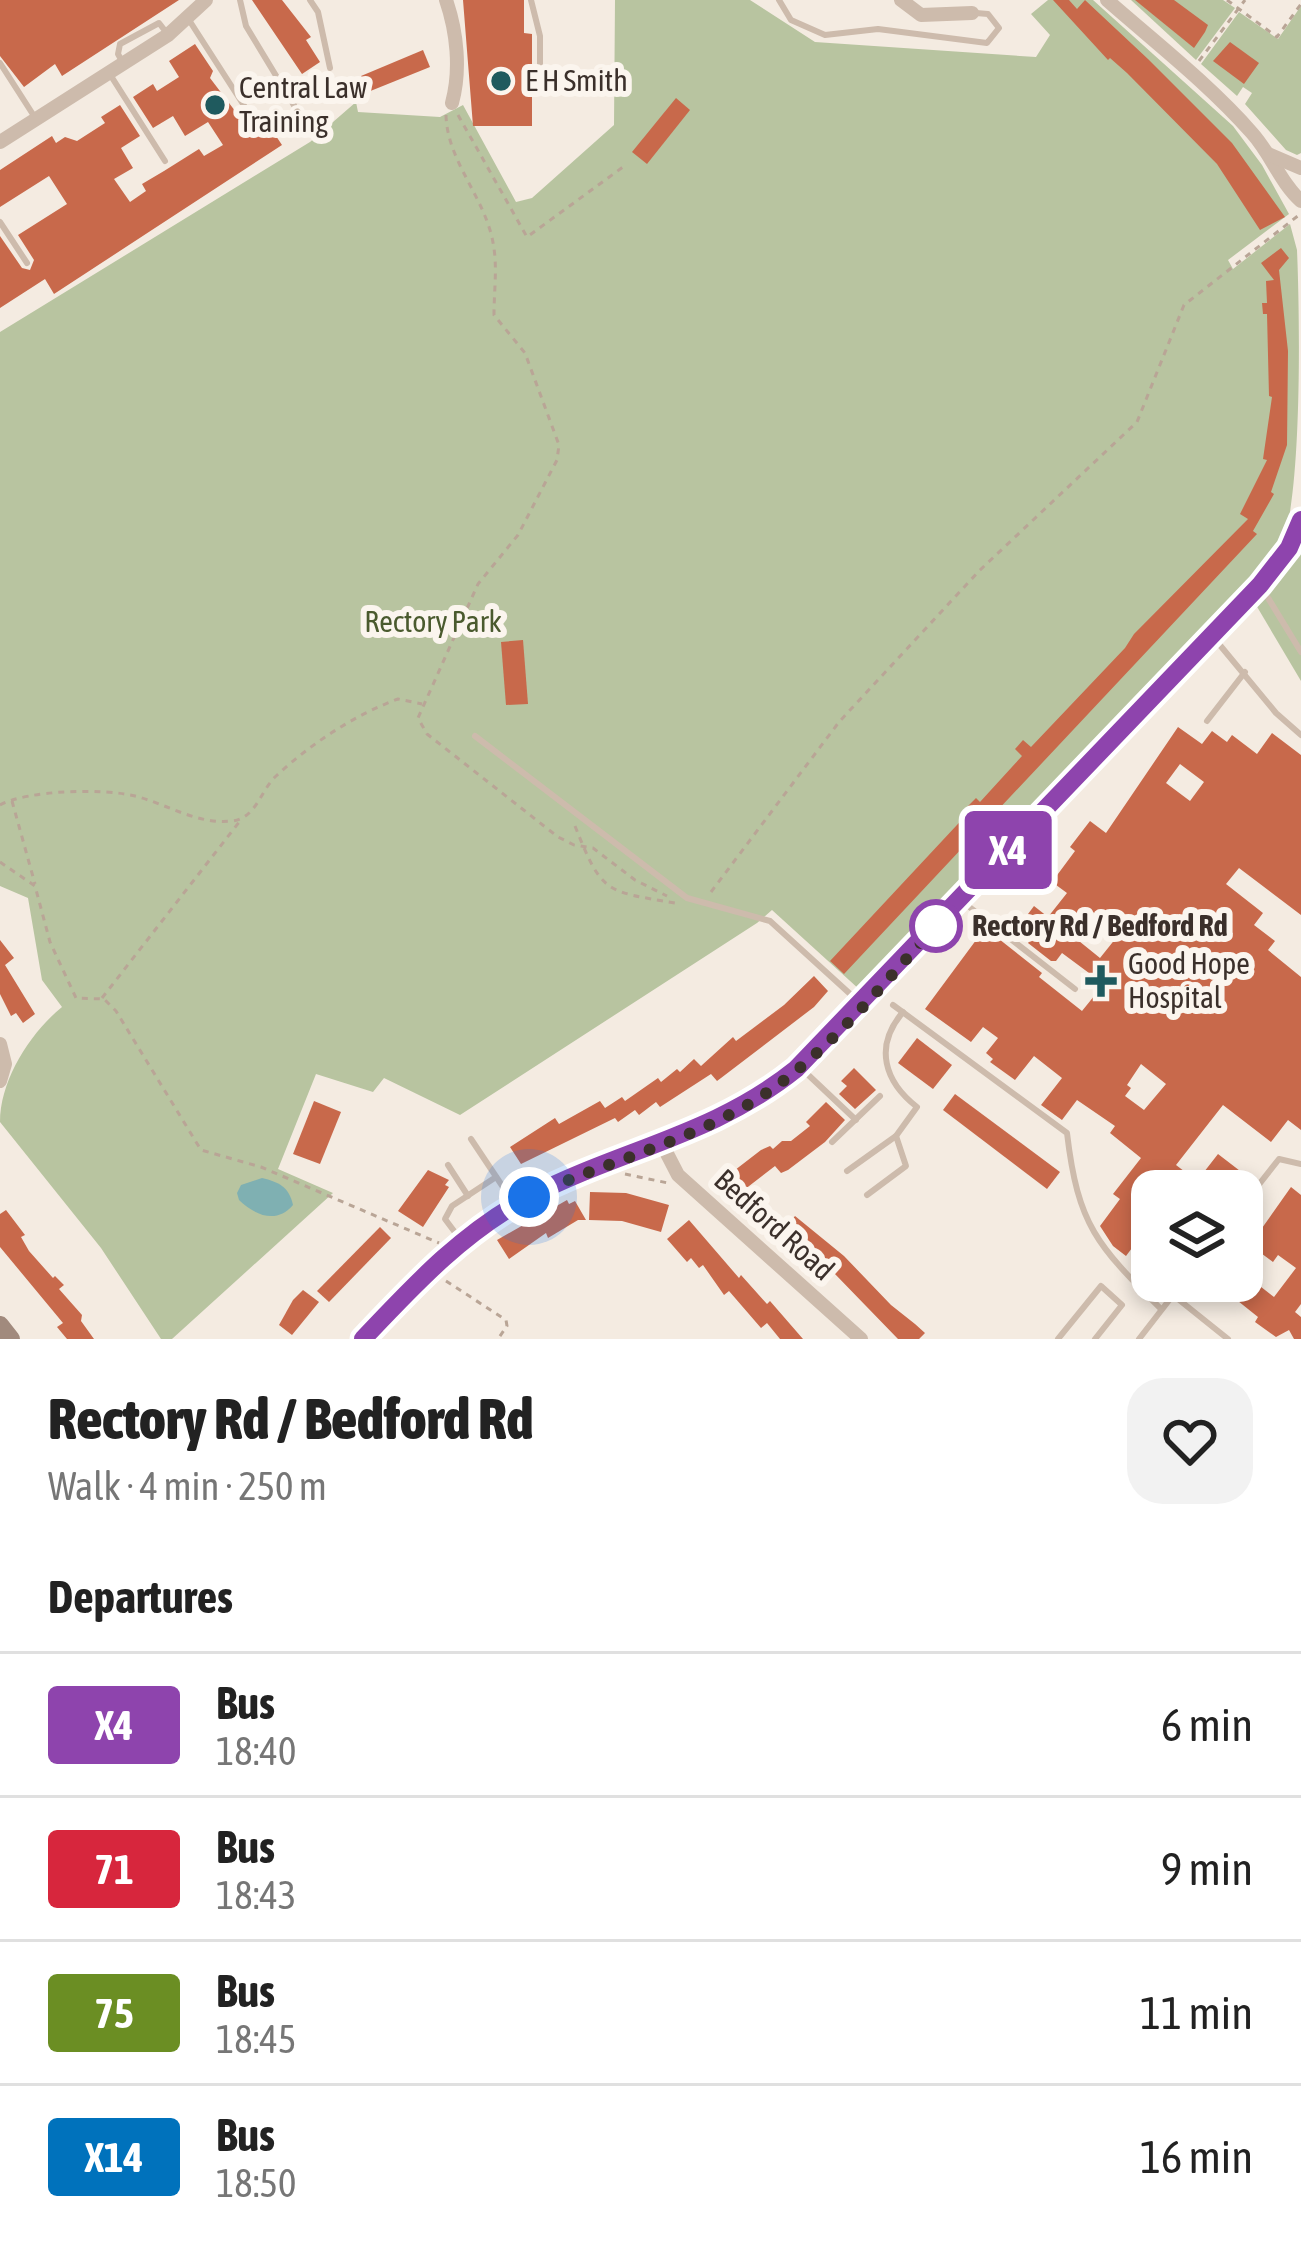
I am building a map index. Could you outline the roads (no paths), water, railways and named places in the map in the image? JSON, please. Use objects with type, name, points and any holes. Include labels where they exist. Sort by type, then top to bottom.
[{"type":"street","points":[[0,142],[189,20],[206,0]]},
{"type":"street","points":[[446,0],[456,53],[452,103]]},
{"type":"street","points":[[901,0],[921,16],[972,14]]},
{"type":"street","points":[[1107,0],[1240,119],[1301,201]]},
{"type":"street","points":[[1268,154],[1301,168]]},
{"type":"street","points":[[363,1339],[457,1245],[515,1205],[745,1106],[800,1066],[1260,585],[1289,548],[1301,520]]},
{"type":"street","points":[[0,1044],[4,1064],[0,1081]]},
{"type":"street","name":"Bedford Road","points":[[662,1144],[680,1178],[860,1339]]},
{"type":"street","points":[[0,1325],[11,1339]]},
{"type":"lane","points":[[240,0],[246,26],[301,117]]},
{"type":"lane","points":[[310,0],[318,12],[330,68]]},
{"type":"lane","points":[[531,0],[540,36],[540,88]]},
{"type":"lane","points":[[779,0],[791,20],[825,35],[878,29],[980,44],[996,36],[999,28],[988,14],[972,14]]},
{"type":"lane","points":[[189,20],[252,118]]},
{"type":"lane","points":[[0,63],[35,119]]},
{"type":"lane","points":[[109,73],[165,161]]},
{"type":"lane","points":[[0,222],[27,263]]},
{"type":"lane","points":[[1260,585],[1301,652]]},
{"type":"lane","points":[[1212,635],[1276,713],[1301,735]]},
{"type":"lane","points":[[1208,721],[1245,672]]},
{"type":"lane","points":[[475,736],[687,898],[764,917],[862,1005]]},
{"type":"lane","points":[[960,900],[1075,988]]},
{"type":"lane","points":[[893,1005],[1067,1133],[1073,1186],[1094,1237],[1162,1309]]},
{"type":"lane","points":[[847,1172],[896,1136],[917,1107],[898,1092],[887,1071],[891,1032],[903,1012]]},
{"type":"lane","points":[[800,1066],[856,1120]]},
{"type":"lane","points":[[832,1142],[880,1096]]},
{"type":"lane","points":[[867,1195],[906,1166],[896,1136]]},
{"type":"lane","points":[[471,1139],[515,1205]]},
{"type":"lane","points":[[1263,1180],[1280,1159],[1301,1164]]},
{"type":"lane","points":[[448,1165],[468,1196]]},
{"type":"lane","points":[[457,1245],[445,1219],[452,1206],[496,1177]]},
{"type":"lane","points":[[1058,1339],[1100,1286],[1122,1305],[1095,1339]]},
{"type":"lane","points":[[1139,1339],[1168,1302]]},
{"type":"lane","points":[[1182,1302],[1228,1339]]},
{"type":"water","points":[[262,1178],[286,1190],[293,1205],[287,1211],[266,1216],[239,1200],[241,1185]]},
{"type":"place","name":"E H Smith","points":[[501,81]]},
{"type":"place","name":"Central Law Training","points":[[215,105]]},
{"type":"place","name":"Rectory Rd / Bedford Rd","points":[[936,926]]},
{"type":"place","name":"Good Hope Hospital","points":[[1101,981]]},
{"type":"park label","name":"Rectory Park","points":[[433,622]]}]
